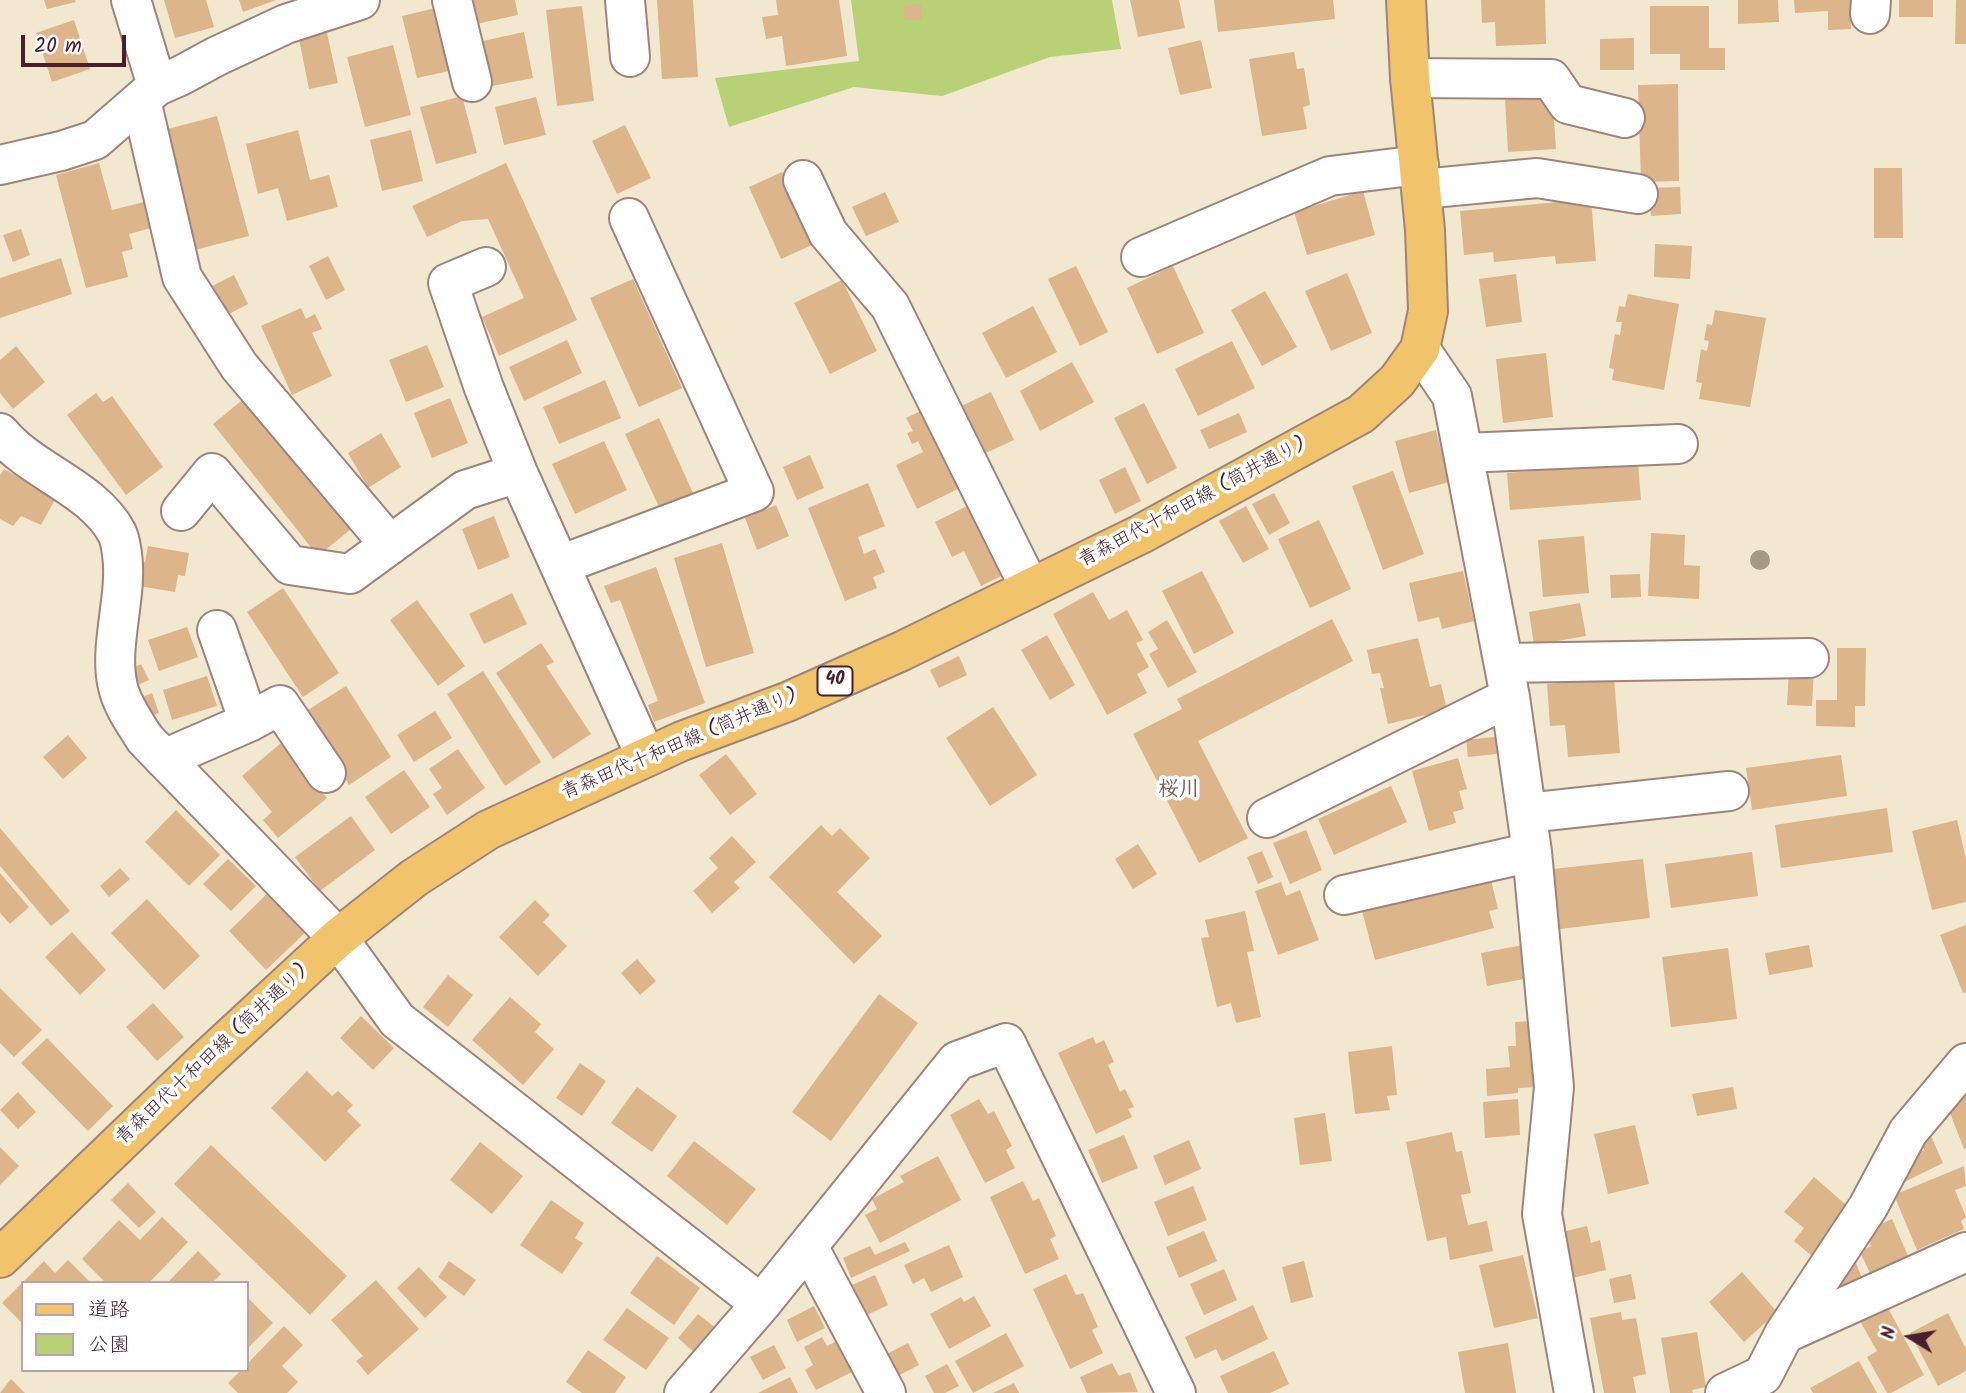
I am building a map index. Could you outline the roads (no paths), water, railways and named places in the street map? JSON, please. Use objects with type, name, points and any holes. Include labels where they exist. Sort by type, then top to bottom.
[{"type":"main road","name":"青森田代十和田線 (筒井通り)","points":[[0,1258],[206,1060],[338,938],[414,878],[488,830],[682,741],[787,702],[902,650],[1175,516],[1361,414],[1397,381],[1420,349],[1428,312],[1421,177],[1410,78],[1406,0]]},
{"type":"street","points":[[131,0],[182,277],[239,366],[390,545]]},
{"type":"street","points":[[452,0],[472,82]]},
{"type":"street","points":[[625,0],[630,57]]},
{"type":"street","points":[[0,165],[95,140],[149,93],[286,24],[345,2]]},
{"type":"street","points":[[1410,78],[1551,79],[1568,104],[1625,118]]},
{"type":"street","points":[[1141,257],[1330,176],[1537,178],[1638,194]]},
{"type":"street","points":[[803,180],[828,233],[890,306],[1030,588]]},
{"type":"street","points":[[560,565],[754,492],[629,218]]},
{"type":"street","points":[[486,267],[449,283],[484,388],[519,473],[646,757]]},
{"type":"street","points":[[1420,349],[1452,396],[1507,680],[1527,813],[1554,1087],[1542,1214],[1574,1393]]},
{"type":"street","points":[[0,433],[36,463],[87,499],[107,517],[119,536],[124,569],[116,649],[118,687],[131,717],[145,739],[338,938],[397,1020],[761,1304]]},
{"type":"street","points":[[1464,453],[1678,444]]},
{"type":"street","points":[[181,511],[212,474],[290,565],[350,574],[465,490],[519,473]]},
{"type":"street","points":[[217,630],[248,722]]},
{"type":"street","points":[[1268,818],[1507,680],[1809,658]]},
{"type":"street","points":[[164,759],[280,705],[326,773]]},
{"type":"street","points":[[1527,813],[1729,792]]},
{"type":"street","points":[[1345,895],[1532,852]]},
{"type":"street","points":[[684,1393],[761,1304],[957,1060],[1006,1044],[1176,1393]]},
{"type":"street","points":[[1725,1393],[1768,1384],[1784,1334],[1868,1207],[1908,1132],[1966,1063]]},
{"type":"street","points":[[808,1246],[886,1393]]},
{"type":"street","points":[[1784,1334],[1966,1252]]},
{"type":"district","name":"桜川","points":[[1179,791]]}]
